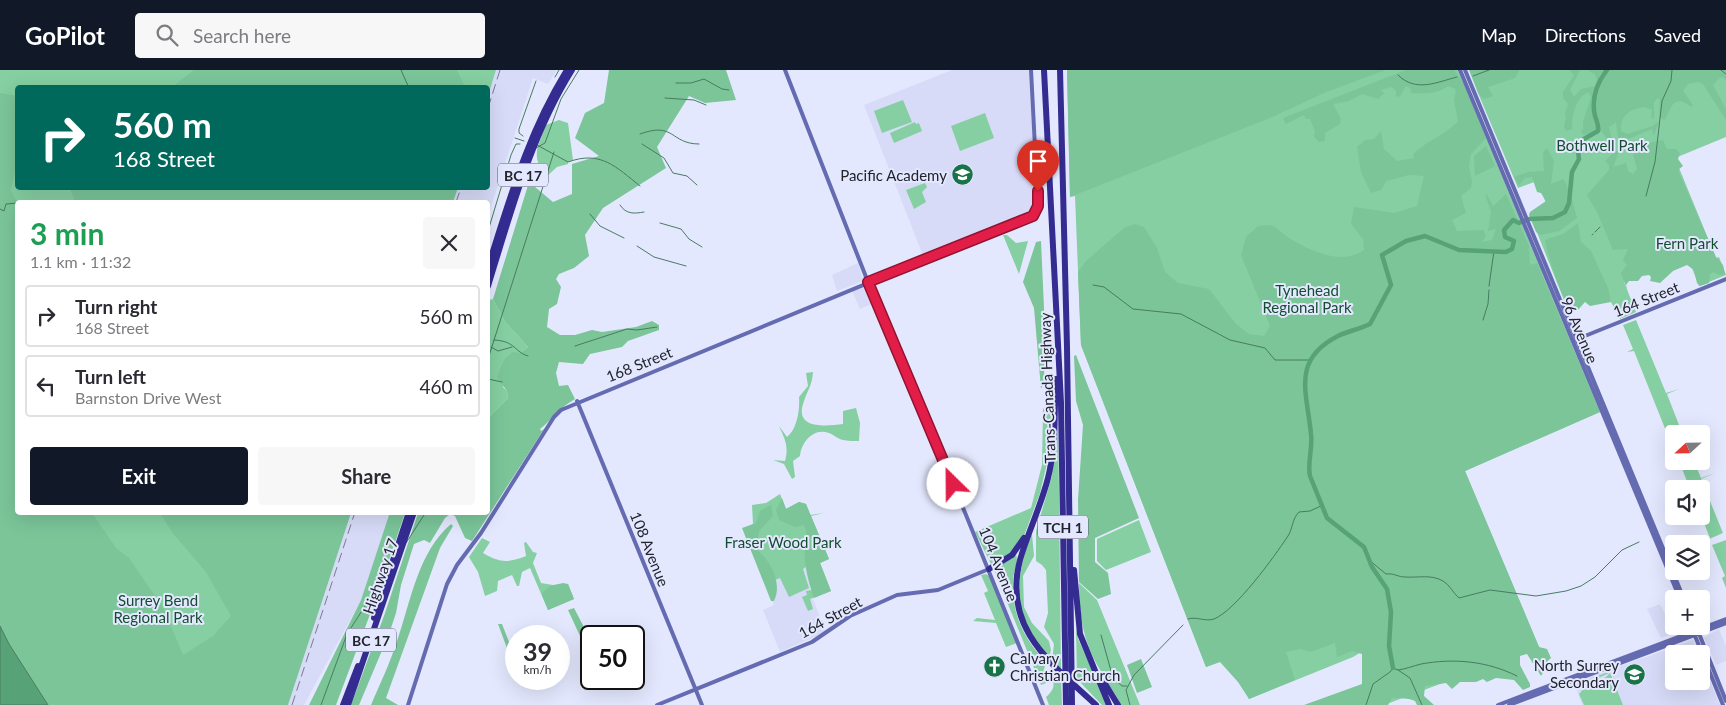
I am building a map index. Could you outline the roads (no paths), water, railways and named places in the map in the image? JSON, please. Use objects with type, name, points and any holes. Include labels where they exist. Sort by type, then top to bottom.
[{"type":"highway","name":"BC 17","points":[[490,261],[526,148],[543,110],[567,70]]},
{"type":"highway","name":"BC 17","points":[[490,280],[524,170],[548,114],[572,70]]},
{"type":"highway","name":"Trans-Canada Highway","points":[[1044,70],[1059,348],[1066,705]]},
{"type":"highway","name":"Trans-Canada Highway","points":[[1060,70],[1070,504],[1072,705]]},
{"type":"highway","points":[[1059,348],[1049,476],[1018,569],[1017,597],[1027,632],[1049,662],[1096,705]]},
{"type":"highway","points":[[1070,504],[1076,614],[1082,640],[1109,705]]},
{"type":"highway","name":"Highway 17","points":[[348,705],[391,575],[407,515]]},
{"type":"highway","name":"Highway 17","points":[[343,705],[413,515]]},
{"type":"highway","points":[[989,569],[1012,555],[1031,526]]},
{"type":"highway","points":[[1090,660],[1118,705]]},
{"type":"highway","points":[[1082,692],[1092,705]]},
{"type":"main road","name":"104 Avenue","points":[[785,70],[868,282],[989,569],[1043,705]]},
{"type":"main road","name":"168 Street","points":[[408,705],[447,584],[457,565],[482,533],[554,417],[561,410],[868,282],[1033,216],[1037,212],[1031,70]]},
{"type":"main road","name":"96 Avenue","points":[[1460,70],[1680,590]]},
{"type":"main road","name":"96 Avenue","points":[[1465,70],[1523,217]]},
{"type":"main road","name":"96 Avenue","points":[[1528,227],[1569,336],[1676,590]]},
{"type":"main road","name":"164 Street","points":[[1575,340],[1726,280]]},
{"type":"main road","points":[[1569,336],[1575,340]]},
{"type":"main road","name":"108 Avenue","points":[[577,402],[702,705]]},
{"type":"main road","points":[[1647,517],[1652,521]]},
{"type":"main road","name":"164 Street","points":[[657,705],[816,640],[850,616],[897,596],[906,593],[933,592],[989,569]]},
{"type":"main road","points":[[1710,625],[1726,619]]},
{"type":"main road","points":[[1710,627],[1726,623]]},
{"type":"main road","points":[[1498,705],[1685,635]]},
{"type":"main road","points":[[1509,705],[1686,635]]},
{"type":"main road","points":[[1697,635],[1723,705]]},
{"type":"main road","points":[[1698,635],[1726,701]]},
{"type":"waterway","points":[[401,70],[408,85]]},
{"type":"waterway","points":[[555,77],[559,70]]},
{"type":"waterway","points":[[536,148],[545,143],[561,99],[579,70]]},
{"type":"waterway","points":[[1473,76],[1489,70]]},
{"type":"waterway","points":[[1393,668],[1389,646],[1391,612],[1387,589],[1372,567],[1364,547],[1327,518],[1310,476],[1311,439],[1305,391],[1305,378],[1308,366],[1313,356],[1323,345],[1338,336],[1370,324],[1391,285],[1382,255],[1406,241],[1425,236],[1459,250],[1506,252],[1512,249],[1514,241],[1505,237],[1504,230],[1513,220],[1519,223],[1529,219],[1553,218],[1565,212],[1569,203],[1572,172],[1579,159],[1577,143],[1598,131],[1594,110],[1594,97],[1600,80],[1607,70]]},
{"type":"waterway","points":[[1646,196],[1655,162],[1662,101],[1671,81],[1672,70]]},
{"type":"waterway","points":[[1721,70],[1726,74]]},
{"type":"waterway","points":[[1398,75],[1412,84],[1419,85],[1427,85],[1457,77]]},
{"type":"waterway","points":[[676,83],[691,83],[704,79],[722,89],[729,90]]},
{"type":"waterway","points":[[523,136],[519,133],[519,129],[536,81]]},
{"type":"waterway","points":[[665,98],[694,100],[706,105]]},
{"type":"waterway","points":[[640,134],[651,131],[666,131],[682,141],[699,144]]},
{"type":"waterway","points":[[515,138],[524,141]]},
{"type":"waterway","points":[[490,224],[511,155],[516,144],[520,144]]},
{"type":"waterway","points":[[642,144],[664,158],[673,173],[687,176],[697,185]]},
{"type":"waterway","points":[[537,145],[568,162],[590,158],[607,162],[640,186]]},
{"type":"waterway","points":[[490,353],[554,152]]},
{"type":"waterway","points":[[0,209],[4,211],[6,204],[15,203]]},
{"type":"waterway","points":[[620,205],[630,213],[644,212]]},
{"type":"waterway","points":[[590,214],[600,226],[624,238]]},
{"type":"waterway","points":[[660,223],[681,229],[689,239],[702,247]]},
{"type":"waterway","points":[[1595,232],[1600,227]]},
{"type":"waterway","points":[[637,246],[654,257],[686,266]]},
{"type":"waterway","points":[[1489,286],[1494,251]]},
{"type":"waterway","points":[[1093,285],[1104,287],[1133,309],[1181,314],[1230,340],[1265,348],[1275,360],[1309,360]]},
{"type":"waterway","points":[[1483,320],[1488,304],[1489,290]]},
{"type":"waterway","points":[[575,346],[627,329],[637,330],[657,327]]},
{"type":"waterway","points":[[494,340],[507,342],[528,356]]},
{"type":"waterway","points":[[491,347],[498,351],[512,347]]},
{"type":"waterway","points":[[490,379],[502,382]]},
{"type":"waterway","points":[[1188,619],[1211,620],[1223,614],[1264,569],[1288,536],[1299,512],[1310,511],[1323,505]]},
{"type":"waterway","points":[[406,543],[424,515]]},
{"type":"waterway","points":[[1369,560],[1386,574],[1403,577],[1429,577],[1443,581],[1459,598],[1490,590],[1536,596],[1566,591],[1581,586],[1595,577],[1622,550],[1639,542]]},
{"type":"waterway","points":[[321,705],[347,634],[385,575]]},
{"type":"waterway","points":[[1130,705],[1126,690],[1134,675],[1183,625]]},
{"type":"waterway","points":[[1101,635],[1113,678],[1122,686],[1127,686]]},
{"type":"waterway","points":[[1366,705],[1373,684],[1393,668],[1398,670],[1433,662],[1458,661],[1494,667],[1517,676]]},
{"type":"waterway","points":[[1398,670],[1410,678],[1422,705]]},
{"type":"railway","points":[[490,102],[500,70]]},
{"type":"railway","points":[[457,200],[460,190]]},
{"type":"railway","points":[[292,705],[354,515]]},
{"type":"place","name":"Pacific Academy","points":[[963,175]]},
{"type":"place","name":"Calvary Christian Church","points":[[994,667]]},
{"type":"place","name":"North Surrey Secondary","points":[[1635,674]]},
{"type":"park label","name":"Bothwell Park","points":[[1602,145]]},
{"type":"park label","name":"Fern Park","points":[[1687,243]]},
{"type":"park label","name":"Tynehead Regional Park","points":[[1307,298]]},
{"type":"park label","name":"Fraser Wood Park","points":[[783,542]]},
{"type":"park label","name":"Surrey Bend Regional Park","points":[[158,608]]}]
